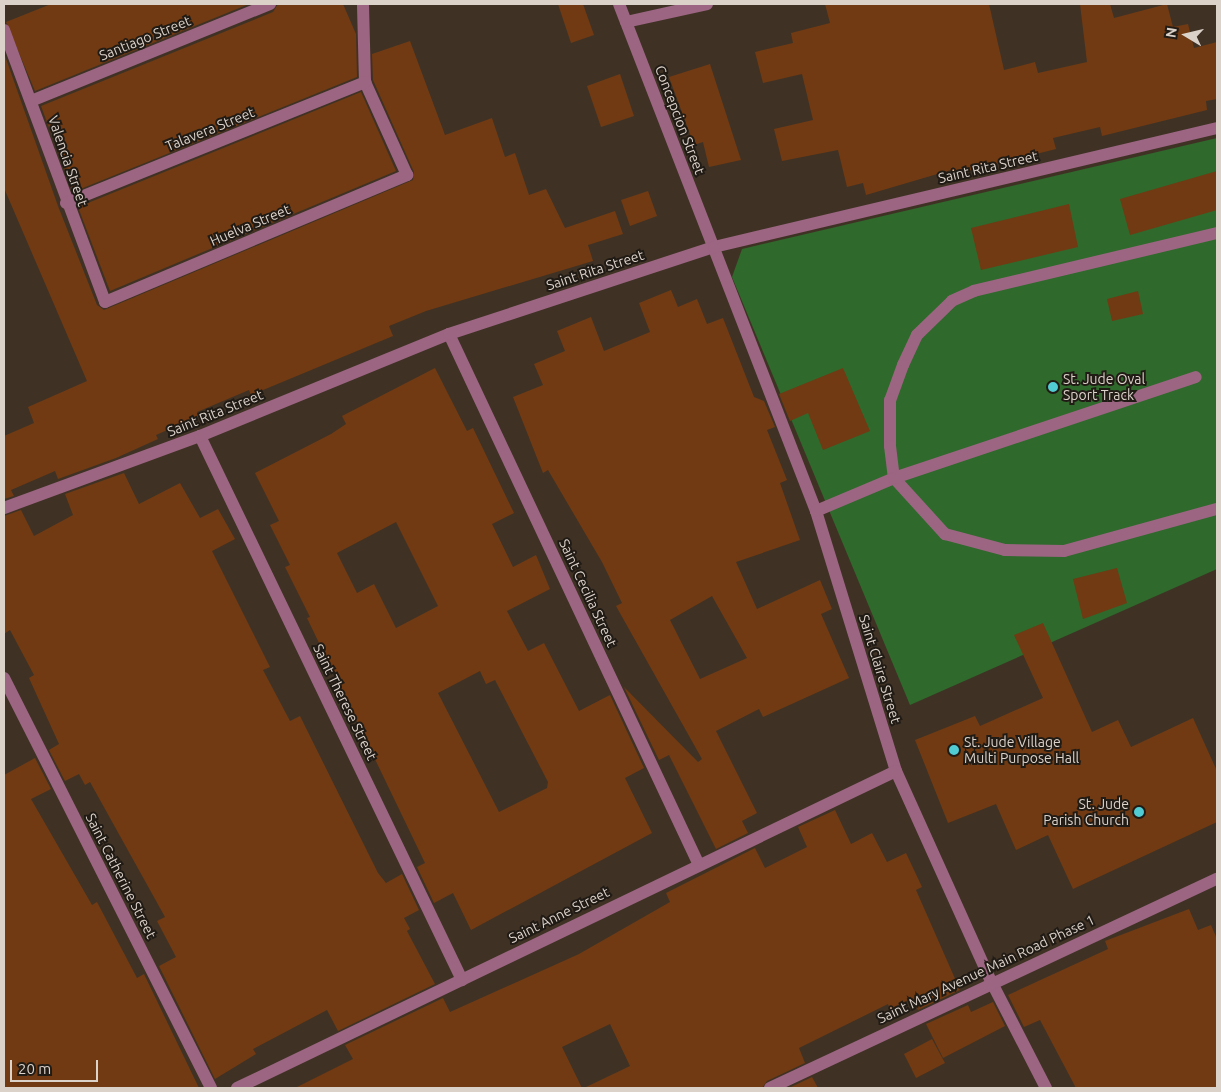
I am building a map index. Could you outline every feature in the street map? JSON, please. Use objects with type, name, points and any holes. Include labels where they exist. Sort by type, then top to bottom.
[{"type":"street","name":"Santiago Street","points":[[31,101],[270,4]]},
{"type":"street","points":[[363,4],[365,82]]},
{"type":"street","name":"Concepcion Street","points":[[619,4],[714,247]]},
{"type":"street","points":[[626,22],[707,4]]},
{"type":"street","name":"Valencia Street","points":[[4,30],[66,203],[105,302]]},
{"type":"street","name":"Huelva Street","points":[[105,302],[407,175],[365,82]]},
{"type":"street","name":"Talavera Street","points":[[66,203],[365,82]]},
{"type":"street","name":"Saint Rita Street","points":[[4,508],[200,436],[450,334],[714,247],[1217,128]]},
{"type":"street","points":[[1217,233],[974,291],[952,301],[917,335],[890,400],[894,478],[945,534],[1005,550],[1064,551],[1217,509]]},
{"type":"street","name":"Saint Claire Street","points":[[714,247],[816,511],[896,771],[991,981],[1046,1088]]},
{"type":"street","name":"Saint Cecilia Street","points":[[450,334],[698,864]]},
{"type":"street","points":[[816,511],[894,478],[1196,377]]},
{"type":"street","name":"Saint Therese Street","points":[[200,436],[462,980]]},
{"type":"street","name":"Saint Catherine Street","points":[[4,678],[211,1088]]},
{"type":"street","name":"Saint Anne Street","points":[[237,1088],[698,864],[896,771]]},
{"type":"street","name":"Saint Mary Avenue Main Road Phase 1","points":[[770,1088],[991,981],[1217,879]]},
{"type":"green space","points":[[1217,138],[1217,569],[910,705],[732,277],[742,249]]},
{"type":"building","points":[[51,4],[249,4],[35,91],[6,22]]},
{"type":"building","points":[[278,4],[343,4],[356,34],[357,77],[73,192],[41,106],[273,12]]},
{"type":"building","points":[[558,4],[583,4],[594,35],[571,43]]},
{"type":"building","points":[[825,4],[989,4],[1004,70],[1035,62],[1038,73],[1087,62],[1080,4],[1110,4],[1114,18],[1167,4],[1173,27],[1188,24],[1194,48],[1217,42],[1217,99],[1206,101],[1207,110],[1102,136],[1100,127],[1053,138],[1056,149],[952,175],[951,170],[866,195],[863,183],[847,187],[838,150],[782,161],[774,129],[813,120],[802,74],[763,83],[755,52],[793,43],[791,33],[830,23]]},
{"type":"building","points":[[410,41],[445,135],[492,118],[505,157],[515,153],[529,195],[546,189],[565,228],[615,211],[623,234],[588,245],[593,261],[426,311],[389,326],[393,336],[251,395],[249,390],[197,412],[199,416],[156,435],[158,439],[116,458],[58,479],[55,471],[11,490],[14,496],[4,499],[4,436],[34,423],[28,407],[87,381],[4,188],[4,53],[58,206],[97,305],[104,310],[413,180],[414,172],[373,80],[372,54]]},
{"type":"building","points":[[710,64],[741,160],[709,167],[703,142],[694,145],[669,77]]},
{"type":"building","points":[[620,74],[634,116],[601,127],[587,86]]},
{"type":"building","points":[[361,92],[396,171],[110,291],[78,207]]},
{"type":"building","points":[[1217,171],[1217,210],[1130,235],[1120,199]]},
{"type":"building","points":[[648,191],[657,216],[630,226],[621,200]]},
{"type":"building","points":[[1069,204],[1078,247],[981,270],[971,228]]},
{"type":"building","points":[[671,290],[678,307],[697,299],[707,324],[723,318],[754,397],[764,401],[775,427],[767,430],[787,480],[780,483],[800,540],[736,562],[757,609],[820,580],[832,609],[821,614],[849,678],[763,717],[759,709],[716,731],[757,813],[742,821],[748,833],[716,849],[669,755],[659,760],[624,687],[698,762],[702,759],[616,606],[622,603],[602,562],[548,470],[543,473],[513,397],[543,385],[534,364],[565,351],[557,331],[591,317],[604,351],[650,332],[639,303]],"holes":[[[712,596],[747,658],[700,679],[670,620]]]},
{"type":"building","points":[[1138,291],[1143,314],[1112,321],[1107,299]]},
{"type":"building","points":[[435,368],[467,431],[473,428],[514,513],[492,524],[513,567],[536,555],[550,589],[507,611],[528,651],[544,643],[579,711],[610,695],[644,768],[625,778],[652,833],[471,930],[453,893],[434,903],[417,867],[425,863],[307,618],[310,617],[285,567],[290,565],[270,525],[279,521],[255,473],[331,434],[346,424],[342,416]],"holes":[[[396,522],[438,606],[396,628],[374,584],[357,593],[337,553]],[[480,671],[486,684],[495,680],[548,782],[547,788],[499,812],[438,693]]]},
{"type":"building","points":[[843,368],[870,431],[823,450],[808,413],[790,421],[779,394]]},
{"type":"building","points":[[124,473],[139,504],[180,483],[200,518],[218,509],[235,539],[212,551],[270,667],[263,670],[290,721],[300,716],[378,873],[386,883],[402,874],[419,910],[404,918],[410,929],[407,931],[435,984],[338,1031],[327,1010],[253,1049],[256,1054],[215,1079],[159,966],[176,957],[157,921],[165,917],[90,782],[85,785],[79,774],[65,781],[49,750],[59,744],[29,678],[34,675],[10,630],[4,634],[4,516],[21,510],[34,536],[73,515],[65,494]]},
{"type":"building","points":[[1117,568],[1127,603],[1083,619],[1073,579]]},
{"type":"building","points":[[1043,623],[1092,732],[1118,720],[1131,747],[1193,718],[1217,771],[1217,822],[1073,889],[1048,835],[1016,850],[996,804],[948,823],[915,740],[975,716],[980,726],[1043,698],[1014,635]]},
{"type":"building","points":[[35,758],[51,789],[31,799],[92,905],[97,902],[137,978],[144,974],[199,1088],[4,1088],[4,775]]},
{"type":"building","points":[[835,810],[851,844],[872,833],[887,862],[906,853],[922,887],[916,890],[960,990],[918,1010],[912,998],[890,1009],[888,1004],[799,1048],[805,1063],[767,1081],[762,1088],[584,1088],[630,1066],[610,1024],[562,1047],[582,1088],[295,1088],[353,1059],[345,1045],[443,998],[450,1012],[579,954],[670,902],[666,893],[755,848],[765,868],[807,847],[798,827]]},
{"type":"building","points":[[1189,909],[1198,930],[1211,925],[1217,939],[1217,1088],[1076,1088],[1040,1020],[1024,1027],[1008,995],[1108,949],[1105,941]]},
{"type":"building","points":[[993,1002],[1005,1026],[943,1058],[926,1024],[968,1005],[971,1012]]},
{"type":"building","points":[[932,1039],[945,1063],[916,1078],[904,1054]]},
{"type":"building","points":[[812,1077],[818,1088],[789,1088]]},
{"type":"place","name":"St. Jude Oval Sport Track","points":[[1053,387]]},
{"type":"place","name":"St. Jude Village Multi Purpose Hall","points":[[954,750]]},
{"type":"place","name":"St. Jude Parish Church","points":[[1139,812]]}]
